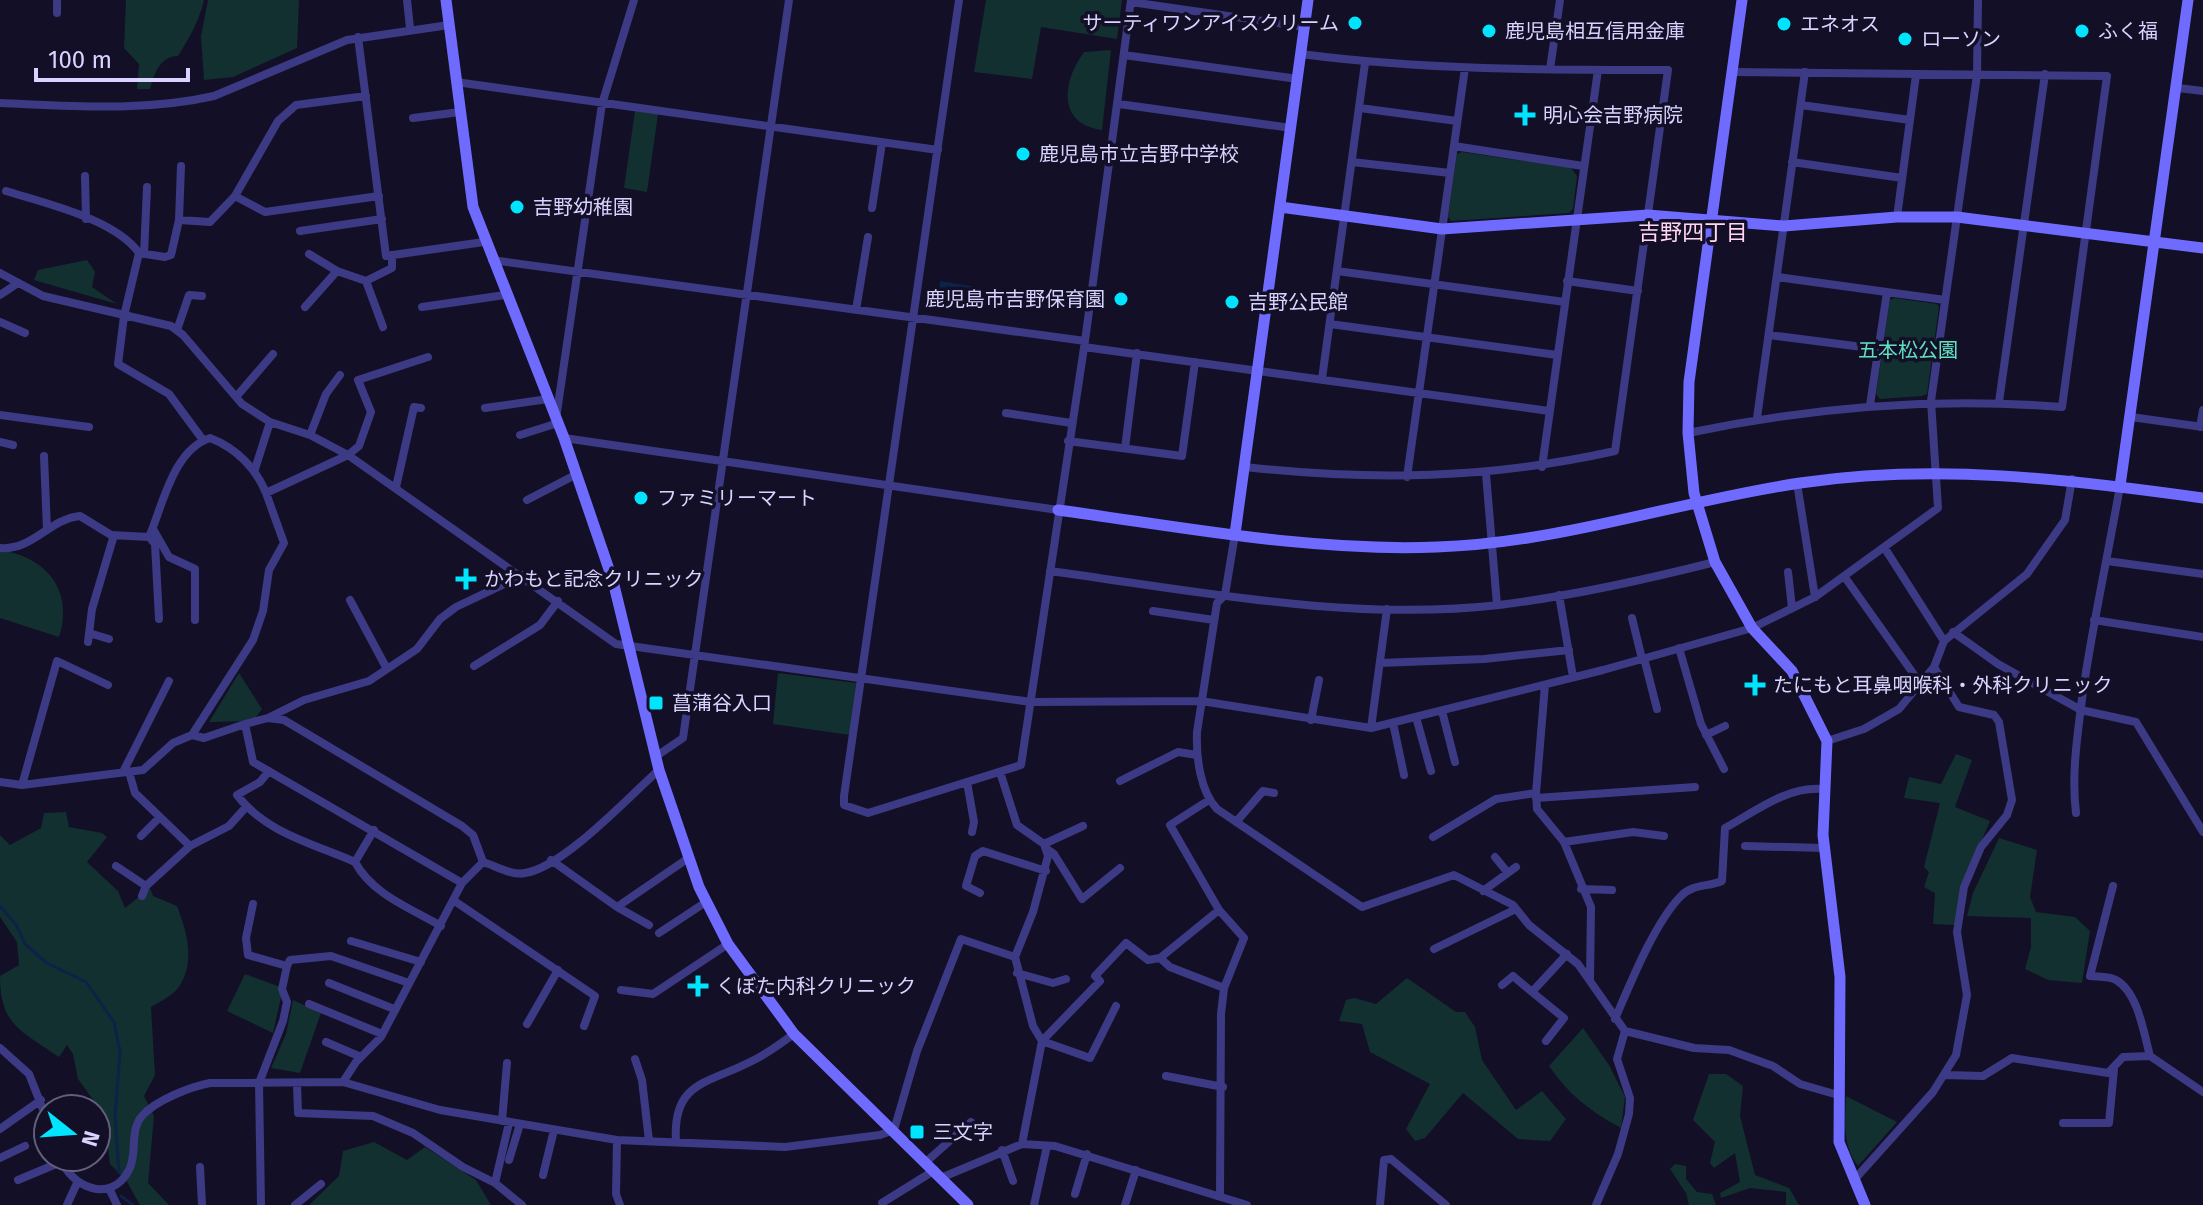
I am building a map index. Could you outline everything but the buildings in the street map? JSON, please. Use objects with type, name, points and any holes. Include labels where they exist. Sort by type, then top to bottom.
[{"type":"street","points":[[57,0],[57,13]]},
{"type":"street","points":[[407,0],[410,28]]},
{"type":"street","points":[[446,0],[473,207],[491,260],[564,438],[613,581],[655,757],[687,859],[728,944],[794,1034],[935,1169],[968,1205]]},
{"type":"street","points":[[557,421],[602,104],[634,0]]},
{"type":"street","points":[[655,757],[683,738],[789,0]]},
{"type":"street","points":[[959,0],[844,805],[868,813],[1021,765],[1085,344],[1131,1],[1305,27]]},
{"type":"street","points":[[1308,0],[1235,534],[1225,595],[1217,603],[1201,701],[1197,755],[1209,800],[1236,822],[1362,907],[1454,875],[1516,909],[1529,925],[1567,954],[1590,979],[1625,1031],[1694,1048],[1729,1050],[1773,1066],[1800,1084],[1838,1095]]},
{"type":"street","points":[[1550,69],[1560,0]]},
{"type":"street","points":[[1742,0],[1690,367],[1688,433],[1696,503],[1715,562],[1752,628],[1792,671],[1827,741],[1823,789],[1824,848],[1840,977],[1839,1142],[1865,1205]]},
{"type":"street","points":[[0,273],[43,296],[177,330],[236,397],[270,422],[310,435],[348,455],[523,575],[616,644],[1031,702],[1201,701],[1371,728],[1545,685],[1752,628],[1815,597],[1938,508],[1931,401],[1977,75],[1978,0]]},
{"type":"street","points":[[2076,813],[2074,771],[2081,710],[2131,417],[2188,0]]},
{"type":"street","points":[[0,103],[127,108],[192,101],[214,96],[358,37],[449,25]]},
{"type":"street","points":[[358,37],[386,256],[484,242]]},
{"type":"street","points":[[1245,467],[1330,476],[1486,474],[1542,467],[1615,451],[1668,70],[1465,68],[1365,63],[1301,54]]},
{"type":"street","points":[[1124,55],[1298,79]]},
{"type":"street","points":[[1322,379],[1365,63]]},
{"type":"street","points":[[1407,477],[1465,68]]},
{"type":"street","points":[[1542,467],[1598,70]]},
{"type":"street","points":[[1688,433],[1757,418],[1870,405],[1931,401],[2062,407],[2107,76],[1732,72]]},
{"type":"street","points":[[1757,418],[1805,72]]},
{"type":"street","points":[[1999,402],[2045,74]]},
{"type":"street","points":[[1897,217],[1916,75]]},
{"type":"street","points":[[456,82],[938,150]]},
{"type":"street","points":[[2178,88],[2203,91]]},
{"type":"street","points":[[179,220],[210,222],[235,196],[278,121],[296,105],[366,96]]},
{"type":"street","points":[[1119,104],[1291,128]]},
{"type":"street","points":[[1801,105],[1910,120]]},
{"type":"street","points":[[1360,108],[1457,121]]},
{"type":"street","points":[[413,118],[460,112]]},
{"type":"street","points":[[872,208],[882,143]]},
{"type":"street","points":[[1454,146],[1583,166]]},
{"type":"street","points":[[1352,162],[1450,173]]},
{"type":"street","points":[[1792,162],[1902,178]]},
{"type":"street","points":[[6,191],[113,230],[141,253],[165,257],[171,255],[179,220],[181,166]]},
{"type":"street","points":[[85,176],[86,219]]},
{"type":"street","points":[[147,187],[141,253],[124,316],[118,364],[169,394],[203,440]]},
{"type":"street","points":[[235,196],[265,212],[379,196]]},
{"type":"street","points":[[1280,207],[1442,229],[1648,215],[1784,226],[1897,217],[1957,217],[2203,248]]},
{"type":"street","points":[[300,231],[382,219]]},
{"type":"street","points":[[856,310],[868,237]]},
{"type":"street","points":[[309,254],[337,271],[366,281],[392,268],[392,255]]},
{"type":"street","points":[[491,260],[913,317],[1195,362],[1549,411]]},
{"type":"street","points":[[305,307],[337,271]]},
{"type":"street","points":[[1337,271],[1565,302]]},
{"type":"street","points":[[1777,277],[1945,300]]},
{"type":"street","points":[[366,281],[383,327]]},
{"type":"street","points":[[1567,281],[1638,291]]},
{"type":"street","points":[[0,295],[18,283]]},
{"type":"street","points":[[1870,405],[1887,292]]},
{"type":"street","points":[[177,330],[189,295],[202,296]]},
{"type":"street","points":[[422,307],[505,295]]},
{"type":"street","points":[[0,322],[25,333]]},
{"type":"street","points":[[1330,324],[1557,355]]},
{"type":"street","points":[[1769,335],[1878,349]]},
{"type":"street","points":[[1125,448],[1137,353]]},
{"type":"street","points":[[236,397],[273,354]]},
{"type":"street","points":[[266,493],[348,455],[359,446],[371,412],[358,380],[428,357]]},
{"type":"street","points":[[1068,441],[1182,456],[1195,362]]},
{"type":"street","points":[[310,435],[326,394],[340,375]]},
{"type":"street","points":[[485,408],[548,399]]},
{"type":"street","points":[[396,487],[414,407],[421,408]]},
{"type":"street","points":[[2131,417],[2202,427],[2203,410]]},
{"type":"street","points":[[1006,413],[1071,423]]},
{"type":"street","points":[[0,415],[89,427]]},
{"type":"street","points":[[520,435],[557,421]]},
{"type":"street","points":[[255,469],[270,422]]},
{"type":"street","points":[[0,782],[22,785],[126,772],[152,765],[173,743],[192,735],[253,640],[263,611],[269,570],[284,543],[255,469],[219,441],[210,438],[203,440],[178,466],[151,533],[155,544],[159,619]]},
{"type":"street","points":[[564,438],[1235,534],[1326,545],[1391,548],[1491,543],[1598,527],[1797,483],[1866,474],[1935,471],[2072,479],[2203,498]]},
{"type":"street","points":[[0,442],[13,445]]},
{"type":"street","points":[[44,456],[47,530]]},
{"type":"street","points":[[527,500],[577,474]]},
{"type":"street","points":[[1486,474],[1497,605]]},
{"type":"street","points":[[1827,741],[1864,729],[1899,709],[1934,667],[1944,641],[2027,574],[2065,520],[2072,479]]},
{"type":"street","points":[[1797,483],[1815,597]]},
{"type":"street","points":[[0,548],[16,549],[62,519],[80,516],[100,531],[114,535],[151,533],[163,541],[169,557],[195,569],[195,620]]},
{"type":"street","points":[[109,639],[88,637],[92,609],[114,535]]},
{"type":"street","points":[[1884,547],[1944,641]]},
{"type":"street","points":[[2107,561],[2203,574]]},
{"type":"street","points":[[1050,571],[1225,595],[1387,609],[1497,605],[1715,562]]},
{"type":"street","points":[[1788,572],[1792,608]]},
{"type":"street","points":[[192,735],[204,738],[268,718],[304,700],[369,681],[422,645],[440,619],[456,607],[523,575]]},
{"type":"street","points":[[1844,576],[1920,683]]},
{"type":"street","points":[[1559,595],[1573,677]]},
{"type":"street","points":[[350,600],[387,669]]},
{"type":"street","points":[[474,666],[540,625],[558,601]]},
{"type":"street","points":[[1371,728],[1387,609]]},
{"type":"street","points":[[1153,611],[1214,620]]},
{"type":"street","points":[[1632,618],[1657,709]]},
{"type":"street","points":[[2094,620],[2203,637]]},
{"type":"street","points":[[1953,632],[1998,664],[2081,710],[2136,722],[2203,832]]},
{"type":"street","points":[[1679,648],[1706,735],[1724,769]]},
{"type":"street","points":[[1380,663],[1484,659],[1569,650]]},
{"type":"street","points":[[22,785],[57,661],[108,685]]},
{"type":"street","points":[[1854,1180],[1945,1075],[1959,1044],[1967,995],[1957,932],[1964,887],[1981,847],[2007,815],[2012,800],[1999,722],[1994,715],[1959,707],[1934,667]]},
{"type":"street","points":[[1311,720],[1319,680]]},
{"type":"street","points":[[169,681],[126,772],[135,793],[190,846]]},
{"type":"street","points":[[1545,685],[1537,809],[1564,842],[1591,907],[1590,979]]},
{"type":"street","points":[[1442,711],[1455,762]]},
{"type":"street","points":[[1416,717],[1431,771]]},
{"type":"street","points":[[268,718],[284,720],[462,826],[473,835],[483,862]]},
{"type":"street","points":[[1393,723],[1404,775]]},
{"type":"street","points":[[245,724],[253,762],[462,883]]},
{"type":"street","points":[[1706,735],[1725,726]]},
{"type":"street","points":[[1120,781],[1178,752],[1197,755]]},
{"type":"street","points":[[483,862],[521,874],[551,860],[586,839],[659,770]]},
{"type":"street","points":[[269,771],[260,782],[237,795],[246,807],[272,829],[355,862],[372,886],[441,926]]},
{"type":"street","points":[[1000,772],[1017,825],[1054,854],[1082,899],[1120,868]]},
{"type":"street","points":[[967,782],[974,822],[972,832]]},
{"type":"street","points":[[1433,837],[1496,799],[1695,787]]},
{"type":"street","points":[[1615,1019],[1638,967],[1682,895],[1696,887],[1722,881],[1725,828],[1788,793],[1809,787],[1823,789]]},
{"type":"street","points":[[1236,822],[1263,791],[1274,793]]},
{"type":"street","points":[[1209,800],[1170,825],[1219,910],[1244,938],[1224,988],[1225,1200]]},
{"type":"street","points":[[142,896],[146,886],[190,846],[229,826],[246,807]]},
{"type":"street","points":[[141,836],[159,818]]},
{"type":"street","points":[[1045,846],[1083,826]]},
{"type":"street","points":[[355,862],[374,830]]},
{"type":"street","points":[[1564,842],[1633,832],[1664,836]]},
{"type":"street","points":[[1045,846],[1046,871],[1015,957],[1033,1026],[1042,1041],[1090,1058],[1116,1006]]},
{"type":"street","points":[[1745,846],[1824,848]]},
{"type":"street","points":[[980,893],[966,886],[975,856],[983,851],[1046,871]]},
{"type":"street","points":[[1495,857],[1508,873]]},
{"type":"street","points":[[617,907],[687,859]]},
{"type":"street","points":[[551,860],[617,907],[649,925]]},
{"type":"street","points":[[343,1082],[382,1034],[462,883],[483,862]]},
{"type":"street","points":[[116,866],[146,886]]},
{"type":"street","points":[[1483,891],[1516,867]]},
{"type":"street","points":[[2113,886],[2090,976],[2114,978],[2121,984],[2140,1018],[2150,1056]]},
{"type":"street","points":[[1581,889],[1612,890]]},
{"type":"street","points":[[453,900],[595,996],[584,1026]]},
{"type":"street","points":[[659,933],[706,902]]},
{"type":"street","points":[[253,904],[246,938],[248,955],[287,966]]},
{"type":"street","points":[[1434,949],[1516,909]]},
{"type":"street","points":[[1022,1144],[1042,1041],[1100,981],[1095,976],[1126,943],[1148,960],[1160,958],[1219,910]]},
{"type":"street","points":[[894,1130],[917,1051],[930,1025],[942,982],[961,939],[1015,957]]},
{"type":"street","points":[[351,941],[421,962]]},
{"type":"street","points":[[621,990],[653,994],[728,944]]},
{"type":"street","points":[[1532,992],[1567,954]]},
{"type":"street","points":[[261,1205],[259,1083],[283,1021],[287,1002],[282,989],[290,960],[331,956],[409,983]]},
{"type":"street","points":[[1160,958],[1170,967],[1224,988]]},
{"type":"street","points":[[527,1024],[558,970]]},
{"type":"street","points":[[1017,973],[1053,983],[1066,979]]},
{"type":"street","points":[[1502,985],[1513,976],[1564,1018],[1546,1041]]},
{"type":"street","points":[[329,983],[394,1009]]},
{"type":"street","points":[[309,1004],[382,1034]]},
{"type":"street","points":[[1596,1205],[1618,1154],[1629,1114],[1630,1098],[1617,1059],[1625,1031]]},
{"type":"street","points":[[676,1142],[675,1121],[689,1091],[754,1060],[794,1034]]},
{"type":"street","points":[[326,1042],[361,1057]]},
{"type":"street","points":[[0,1048],[29,1074],[38,1093]]},
{"type":"street","points":[[1945,1075],[1983,1076],[2012,1058],[2108,1073],[2123,1057],[2150,1056],[2203,1092]]},
{"type":"street","points":[[635,1059],[642,1080],[649,1141]]},
{"type":"street","points":[[495,1183],[506,1122],[507,1063]]},
{"type":"street","points":[[2063,1123],[2109,1123],[2114,1069]]},
{"type":"street","points":[[1166,1076],[1223,1087]]},
{"type":"street","points":[[65,1173],[93,1190],[109,1188],[123,1180],[130,1169],[137,1124],[154,1107],[198,1086],[343,1082],[440,1110],[617,1140],[817,1145],[894,1130]]},
{"type":"street","points":[[297,1083],[298,1113],[373,1116],[413,1133],[463,1167],[495,1183],[522,1205]]},
{"type":"street","points":[[0,1129],[32,1106]]},
{"type":"street","points":[[935,1169],[971,1122]]},
{"type":"street","points":[[509,1160],[520,1124]]},
{"type":"street","points":[[543,1175],[554,1130]]},
{"type":"street","points":[[617,1140],[616,1194],[620,1205]]},
{"type":"street","points":[[882,1203],[935,1169],[1022,1144],[1087,1154],[1247,1205]]},
{"type":"street","points":[[0,1158],[25,1146]]},
{"type":"street","points":[[1034,1205],[1047,1146]]},
{"type":"street","points":[[1002,1150],[1013,1181]]},
{"type":"street","points":[[1075,1194],[1087,1154]]},
{"type":"street","points":[[1380,1205],[1384,1160],[1391,1159],[1446,1205]]},
{"type":"street","points":[[200,1167],[202,1205]]},
{"type":"street","points":[[1125,1205],[1136,1170]]},
{"type":"street","points":[[18,1180],[32,1173]]},
{"type":"street","points":[[67,1205],[77,1183]]},
{"type":"street","points":[[295,1205],[321,1184]]},
{"type":"street","points":[[109,1188],[117,1205]]},
{"type":"green space","points":[[126,0],[204,0],[197,22],[178,56],[162,62],[150,89],[137,89],[139,64],[124,48]]},
{"type":"green space","points":[[208,0],[299,0],[297,48],[233,77],[204,80],[201,36]]},
{"type":"green space","points":[[986,0],[1122,0],[1117,39],[1041,27],[1032,79],[974,72]]},
{"type":"green space","points":[[1111,50],[1102,130],[1077,120],[1071,111],[1068,88],[1084,52]]},
{"type":"green space","points":[[635,111],[658,114],[647,192],[624,188]]},
{"type":"green space","points":[[1462,152],[1571,168],[1577,176],[1573,209],[1569,213],[1451,221],[1448,217],[1457,154]]},
{"type":"green space","points":[[87,260],[95,272],[92,287],[117,304],[34,280],[38,270]]},
{"type":"green space","name":"五本松公園","points":[[1890,300],[1937,304],[1939,307],[1927,394],[1880,399],[1876,394]]},
{"type":"green space","points":[[0,550],[31,560],[53,579],[63,605],[59,637],[0,618]]},
{"type":"green space","points":[[239,673],[262,709],[253,721],[209,722]]},
{"type":"green space","points":[[778,673],[856,683],[850,735],[773,724]]},
{"type":"green space","points":[[1956,754],[1972,760],[1955,807],[1990,821],[1962,887],[1955,925],[1933,924],[1935,893],[1924,887],[1929,872],[1924,867],[1940,803],[1904,798],[1909,777],[1941,784]]},
{"type":"green space","points":[[66,812],[69,827],[102,833],[107,837],[87,862],[118,891],[125,908],[150,888],[153,896],[177,906],[184,926],[188,958],[184,978],[172,994],[151,1007],[155,1075],[144,1096],[154,1116],[148,1183],[169,1205],[140,1205],[126,1180],[112,1166],[112,1093],[88,1093],[78,1079],[73,1054],[67,1045],[59,1057],[15,1025],[4,1006],[0,976],[19,965],[17,942],[0,917],[0,835],[10,845],[41,828],[44,813]]},
{"type":"green space","points":[[1999,838],[2037,850],[2030,897],[2036,912],[2075,917],[2090,931],[2082,983],[2048,980],[2025,969],[2031,947],[2031,918],[1967,916],[1973,893]]},
{"type":"green space","points":[[245,974],[283,988],[273,1033],[227,1011]]},
{"type":"green space","points":[[1407,978],[1456,1012],[1465,1012],[1475,1027],[1482,1060],[1516,1110],[1542,1091],[1566,1119],[1550,1141],[1518,1139],[1463,1093],[1425,1138],[1415,1141],[1406,1129],[1430,1084],[1370,1052],[1362,1024],[1339,1021],[1346,1000],[1354,998],[1376,1004]]},
{"type":"green space","points":[[293,1000],[321,1013],[300,1073],[271,1068],[286,1034]]},
{"type":"green space","points":[[1583,1028],[1609,1065],[1625,1097],[1621,1128],[1581,1102],[1549,1066]]},
{"type":"green space","points":[[1709,1074],[1726,1074],[1743,1086],[1740,1116],[1755,1175],[1789,1188],[1799,1205],[1786,1205],[1786,1192],[1750,1188],[1721,1198],[1720,1193],[1740,1182],[1735,1153],[1714,1168],[1710,1163],[1715,1142],[1693,1120]]},
{"type":"green space","points":[[1846,1096],[1897,1122],[1858,1166],[1847,1142]]},
{"type":"green space","points":[[374,1142],[407,1160],[425,1147],[476,1180],[491,1205],[309,1205],[339,1176],[343,1151]]},
{"type":"green space","points":[[1675,1164],[1686,1166],[1686,1179],[1697,1192],[1712,1194],[1716,1205],[1689,1205],[1686,1193],[1670,1169]]},
{"type":"water","points":[[940,281],[977,287],[974,310],[937,304]]},
{"type":"waterway","points":[[0,906],[17,926],[25,944],[47,963],[86,982],[114,1022],[120,1052],[115,1117],[119,1173]]},
{"type":"waterway","points":[[121,1196],[133,1205]]},
{"type":"place","name":"サーティワンアイスクリーム","points":[[1355,23]]},
{"type":"place","name":"エネオス","points":[[1784,24]]},
{"type":"place","name":"鹿児島相互信用金庫","points":[[1489,31]]},
{"type":"place","name":"ふく福","points":[[2082,31]]},
{"type":"place","name":"ローソン","points":[[1905,39]]},
{"type":"place","name":"明心会吉野病院","points":[[1525,115]]},
{"type":"place","name":"鹿児島市立吉野中学校","points":[[1023,154]]},
{"type":"place","name":"吉野幼稚園","points":[[517,207]]},
{"type":"place","name":"鹿児島市吉野保育園","points":[[1121,299]]},
{"type":"place","name":"吉野公民館","points":[[1232,302]]},
{"type":"place","name":"ファミリーマート","points":[[641,498]]},
{"type":"place","name":"かわもと記念クリニック","points":[[466,579]]},
{"type":"place","name":"たにもと耳鼻咽喉科・外科クリニック","points":[[1755,685]]},
{"type":"place","name":"菖蒲谷入口","points":[[656,703]]},
{"type":"place","name":"くぼた内科クリニック","points":[[698,986]]},
{"type":"place","name":"三文字","points":[[917,1132]]},
{"type":"district","name":"吉野四丁目","points":[[1693,232]]}]
